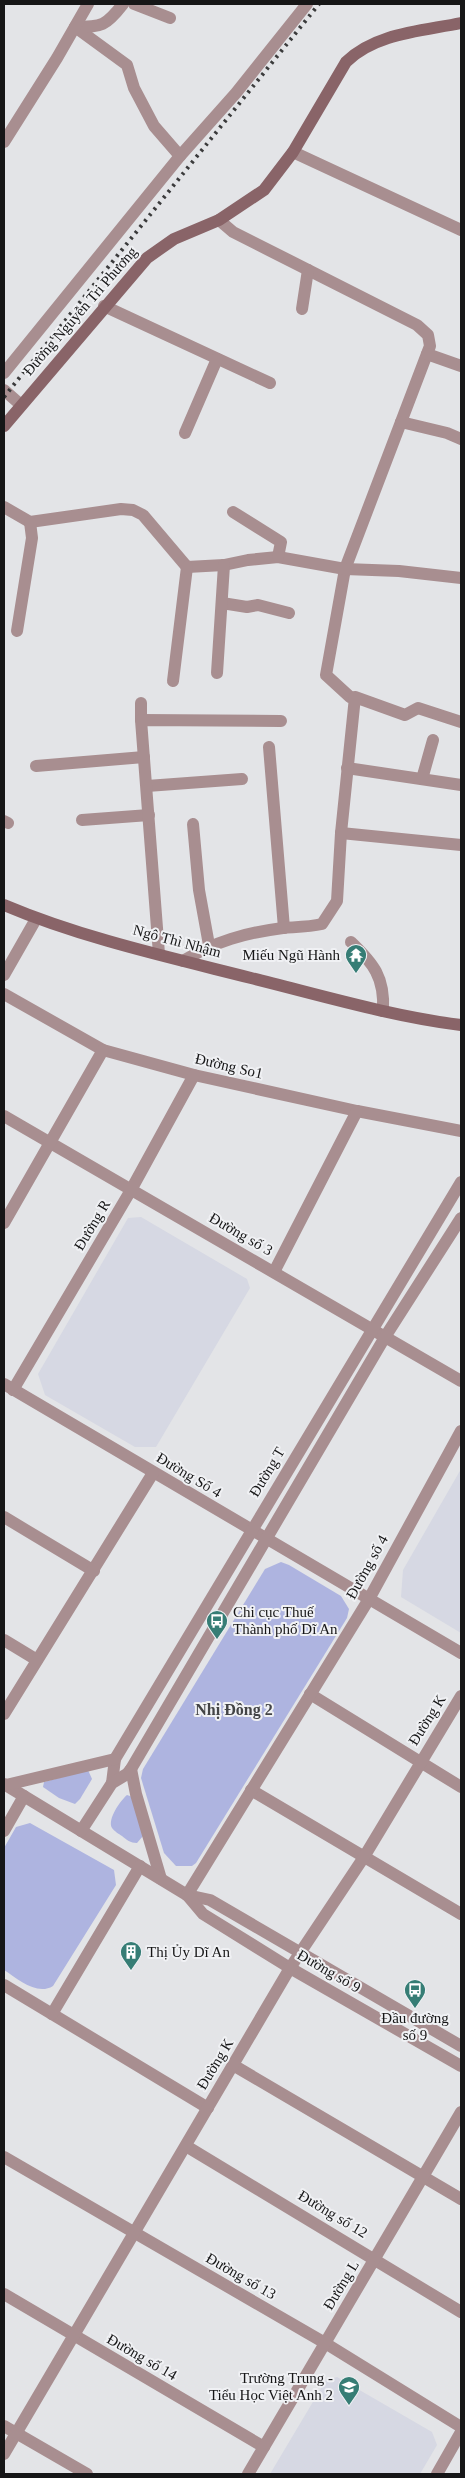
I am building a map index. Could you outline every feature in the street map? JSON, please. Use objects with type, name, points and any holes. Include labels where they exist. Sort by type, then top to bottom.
[{"type":"main road","name":"Đường Nguyễn Tri Phương","points":[[4,426],[104,306],[147,258],[196,227],[219,220],[264,190],[293,152],[346,62],[355,52],[385,39],[461,23]]},
{"type":"main road","name":"Ngô Thì Nhậm","points":[[4,905],[36,919],[183,961],[417,1019],[461,1025]]},
{"type":"street","points":[[4,142],[88,4]]},
{"type":"street","points":[[75,27],[94,27],[109,22],[123,4]]},
{"type":"street","points":[[134,4],[170,18]]},
{"type":"street","points":[[4,373],[180,156],[236,93],[306,4]]},
{"type":"street","points":[[75,27],[127,65],[134,88],[154,126],[180,156]]},
{"type":"street","points":[[293,152],[461,230]]},
{"type":"street","points":[[219,220],[234,232],[417,326],[428,335],[430,346],[345,569],[326,675],[350,697]]},
{"type":"street","points":[[302,309],[308,270]]},
{"type":"street","points":[[104,306],[270,383]]},
{"type":"street","points":[[427,354],[461,366]]},
{"type":"street","points":[[185,433],[217,359]]},
{"type":"street","points":[[4,390],[21,404]]},
{"type":"street","points":[[401,422],[447,433],[461,440]]},
{"type":"street","points":[[4,507],[30,522],[121,509],[133,510],[148,520],[187,567],[173,681]]},
{"type":"street","points":[[234,512],[281,542],[278,557]]},
{"type":"street","points":[[17,631],[32,538],[30,522]]},
{"type":"street","points":[[187,567],[224,565],[278,557],[345,569],[399,571],[461,578]]},
{"type":"street","points":[[217,673],[224,565]]},
{"type":"street","points":[[222,603],[247,607],[258,605],[289,613]]},
{"type":"street","points":[[183,961],[209,945],[254,932],[322,924],[330,914],[338,895],[340,832],[355,697],[406,715],[418,708],[461,722]]},
{"type":"street","points":[[141,703],[159,954]]},
{"type":"street","points":[[141,720],[281,721]]},
{"type":"street","points":[[422,780],[433,740]]},
{"type":"street","points":[[269,748],[284,928]]},
{"type":"street","points":[[36,766],[144,757]]},
{"type":"street","points":[[348,768],[461,785]]},
{"type":"street","points":[[147,786],[242,779]]},
{"type":"street","points":[[82,820],[149,814]]},
{"type":"street","points":[[193,824],[199,890],[209,945]]},
{"type":"street","points":[[340,832],[461,845]]},
{"type":"street","points":[[4,975],[36,919]]},
{"type":"street","points":[[350,942],[373,963],[384,994],[383,1011]]},
{"type":"street","name":"Đường So1","points":[[4,994],[103,1050],[194,1075],[357,1111],[461,1131]]},
{"type":"street","points":[[4,1223],[103,1050]]},
{"type":"street","name":"Đường R","points":[[8,1387],[131,1190],[194,1075]]},
{"type":"street","points":[[274,1272],[357,1111]]},
{"type":"street","name":"Đường số 3","points":[[4,1116],[461,1381]]},
{"type":"street","name":"Đường T","points":[[81,1831],[112,1783],[115,1759],[461,1182]]},
{"type":"street","name":"Đường T","points":[[112,1783],[127,1774],[131,1769],[385,1336],[461,1218]]},
{"type":"street","name":"Đường Số 4","points":[[8,1387],[461,1653]]},
{"type":"street","name":"Đường số 4","points":[[187,1895],[369,1599],[461,1431]]},
{"type":"street","points":[[4,1714],[94,1571],[153,1472]]},
{"type":"street","points":[[4,1517],[94,1571]]},
{"type":"street","points":[[4,1640],[37,1660]]},
{"type":"street","points":[[310,1694],[461,1787]]},
{"type":"street","name":"Đường K","points":[[4,2454],[290,1968],[364,1857],[461,1696]]},
{"type":"street","points":[[5,1784],[115,1759]]},
{"type":"street","points":[[131,1769],[136,1794],[161,1879]]},
{"type":"street","name":"Đường số 9","points":[[5,1784],[187,1895],[203,1914],[290,1968],[461,2066]]},
{"type":"street","points":[[251,1790],[461,1914]]},
{"type":"street","points":[[4,1831],[24,1796]]},
{"type":"street","points":[[52,2014],[140,1866]]},
{"type":"street","name":"Đường số 9","points":[[187,1895],[210,1900],[461,2046]]},
{"type":"street","points":[[4,1985],[208,2108]]},
{"type":"street","points":[[233,2065],[461,2199]]},
{"type":"street","name":"Đường L","points":[[248,2474],[461,2112]]},
{"type":"street","name":"Đường số 12","points":[[186,2146],[376,2258],[461,2312]]},
{"type":"street","name":"Đường số 13","points":[[4,2157],[325,2343],[461,2427]]},
{"type":"street","name":"Đường số 14","points":[[4,2294],[74,2337],[264,2447]]},
{"type":"street","points":[[4,2426],[87,2474]]},
{"type":"street","points":[[437,2474],[461,2432]]},
{"type":"shaded area","points":[[141,1217],[247,1279],[250,1288],[156,1447],[135,1447],[45,1395],[38,1374],[128,1218]]},
{"type":"shaded area","points":[[461,1469],[461,1633],[401,1597],[403,1570]]},
{"type":"shaded area","points":[[281,1562],[341,1596],[349,1609],[347,1618],[196,1863],[192,1866],[176,1866],[164,1853],[141,1778],[143,1769],[265,1569]]},
{"type":"shaded area","points":[[88,1770],[92,1779],[75,1804],[59,1798],[43,1787],[44,1782]]},
{"type":"shaded area","points":[[127,1795],[133,1797],[143,1836],[137,1843],[127,1840],[112,1828],[111,1824],[115,1810]]},
{"type":"shaded area","points":[[30,1823],[114,1870],[116,1885],[53,1986],[47,1989],[34,1988],[21,1982],[4,1970],[4,1848],[16,1827]]},
{"type":"shaded area","name":"Trường Trung - Tiểu Học Việt Anh 2","points":[[337,2377],[432,2432],[437,2445],[420,2474],[270,2474],[326,2380]]},
{"type":"railway","points":[[4,397],[319,4]]},
{"type":"place","name":"Miếu Ngũ Hành","points":[[356,974]]},
{"type":"place","name":"Chi cục Thuế Thành phố Dĩ An","points":[[217,1640]]},
{"type":"place","name":"Thị Ủy Dĩ An","points":[[131,1971]]},
{"type":"place","name":"Đầu đường số 9","points":[[415,2009]]},
{"type":"place","name":"Trường Trung - Tiểu Học Việt Anh 2","points":[[349,2406]]},
{"type":"district","name":"Nhị Đồng 2","points":[[234,1709]]}]
